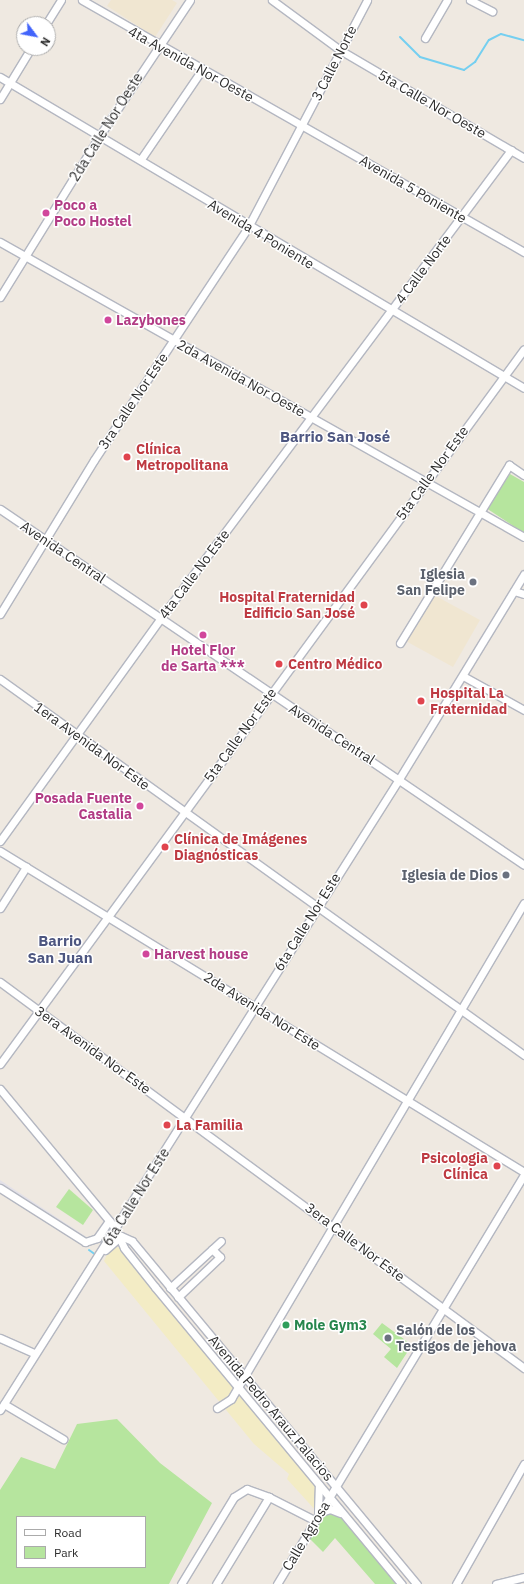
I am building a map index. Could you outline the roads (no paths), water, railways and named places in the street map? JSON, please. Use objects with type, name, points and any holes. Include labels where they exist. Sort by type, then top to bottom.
[{"type":"street","points":[[51,16],[61,0]]},
{"type":"street","name":"4ta Avenida Nor Oeste","points":[[82,0],[201,71],[302,125]]},
{"type":"street","name":"2da Calle Nor Oeste","points":[[0,297],[100,135],[190,0]]},
{"type":"street","name":"5ta Calle Nor Oeste","points":[[272,0],[340,50],[524,158]]},
{"type":"street","name":"3 Calle Norte","points":[[302,125],[367,0]]},
{"type":"street","points":[[425,38],[447,0]]},
{"type":"street","points":[[470,0],[492,11]]},
{"type":"street","points":[[0,99],[26,56]]},
{"type":"street","points":[[141,159],[201,71]]},
{"type":"street","name":"Avenida 4 Poniente","points":[[0,77],[141,159],[248,227],[524,388]]},
{"type":"street","name":"Avenida 5 Poniente","points":[[302,125],[524,252]]},
{"type":"street","name":"3ra Calle Nor Este","points":[[0,614],[44,538],[248,227],[302,125]]},
{"type":"street","name":"4 Calle Norte","points":[[391,310],[512,150]]},
{"type":"street","name":"2da Avenida Nor Oeste","points":[[0,242],[174,341],[427,481],[524,537]]},
{"type":"street","name":"4ta Calle No Este","points":[[0,841],[75,734],[160,618],[391,310]]},
{"type":"street","name":"5ta Calle Nor Este","points":[[0,1064],[108,914],[524,349]]},
{"type":"street","points":[[400,643],[509,465],[524,475]]},
{"type":"street","name":"Avenida Central","points":[[0,509],[270,694],[399,778],[524,864]]},
{"type":"street","name":"6ta Calle Nor Este","points":[[2,1407],[34,1353],[101,1253],[114,1228],[186,1117],[316,906],[399,778],[524,574]]},
{"type":"street","points":[[514,591],[524,594]]},
{"type":"street","points":[[462,676],[524,710]]},
{"type":"street","name":"1era Avenida Nor Este","points":[[0,679],[184,812]]},
{"type":"street","points":[[184,812],[524,1055]]},
{"type":"street","name":"2da Avenida Nor Este","points":[[0,850],[26,867],[108,914],[255,1007],[524,1172]]},
{"type":"street","points":[[0,908],[26,867]]},
{"type":"street","points":[[217,1408],[231,1399],[237,1385],[334,1227],[524,903]]},
{"type":"street","name":"3era Avenida Nor Este","points":[[0,982],[186,1117]]},
{"type":"street","name":"Avenida Pedro Arauz Palacios","points":[[0,1089],[114,1228],[121,1236],[132,1241],[417,1584]]},
{"type":"street","name":"3era Calle Nor Este","points":[[186,1117],[524,1368]]},
{"type":"street","name":"Calle Agrosa","points":[[277,1584],[318,1513],[337,1488],[524,1175]]},
{"type":"street","points":[[0,1188],[85,1242],[91,1242],[109,1221]]},
{"type":"street","name":"6ta Calle Nor Este","points":[[101,1253],[121,1236]]},
{"type":"street","name":"Avenida Pedro Arauz Palacios","points":[[121,1236],[124,1248],[154,1287],[277,1432],[402,1584]]},
{"type":"street","points":[[170,1288],[221,1241]]},
{"type":"street","points":[[178,1297],[220,1257],[212,1249]]},
{"type":"street","points":[[154,1287],[164,1280]]},
{"type":"street","points":[[190,1329],[200,1323]]},
{"type":"street","points":[[0,1338],[34,1353]]},
{"type":"street","points":[[2,1407],[63,1439]]},
{"type":"street","points":[[277,1432],[286,1425]]},
{"type":"street","points":[[456,1584],[524,1464]]},
{"type":"street","points":[[318,1483],[318,1513],[330,1509],[345,1516]]},
{"type":"street","points":[[180,1584],[234,1497],[247,1489],[269,1497],[314,1520]]},
{"type":"street","points":[[216,1584],[269,1497]]},
{"type":"street","points":[[496,1584],[524,1577]]},
{"type":"waterway","points":[[400,37],[420,57],[464,70],[475,62],[489,40],[501,34],[524,40]]},
{"type":"waterway","points":[[89,1250],[96,1255]]},
{"type":"place","name":"Poco a Poco Hostel","points":[[46,213]]},
{"type":"place","name":"Lazybones","points":[[108,320]]},
{"type":"place","name":"Clínica Metropolitana","points":[[127,457]]},
{"type":"place","name":"Iglesia San Felipe","points":[[473,582]]},
{"type":"place","name":"Hospital Fraternidad Edificio San José","points":[[364,605]]},
{"type":"place","name":"Hotel Flor de Sarta ***","points":[[203,635]]},
{"type":"place","name":"Centro Médico","points":[[279,664]]},
{"type":"place","name":"Hospital La Fraternidad","points":[[421,701]]},
{"type":"place","name":"Posada Fuente Castalia","points":[[140,806]]},
{"type":"place","name":"Clínica de Imágenes Diagnósticas","points":[[165,847]]},
{"type":"place","name":"Iglesia de Dios","points":[[506,875]]},
{"type":"place","name":"Harvest house","points":[[146,954]]},
{"type":"place","name":"La Familia","points":[[167,1125]]},
{"type":"place","name":"Psicologia Clínica","points":[[497,1166]]},
{"type":"place","name":"Mole Gym3","points":[[286,1325]]},
{"type":"place","name":"Salón de los Testigos de jehova","points":[[388,1338]]},
{"type":"district","name":"Barrio San José","points":[[335,437]]},
{"type":"district","name":"Barrio San Juan","points":[[60,948]]}]
